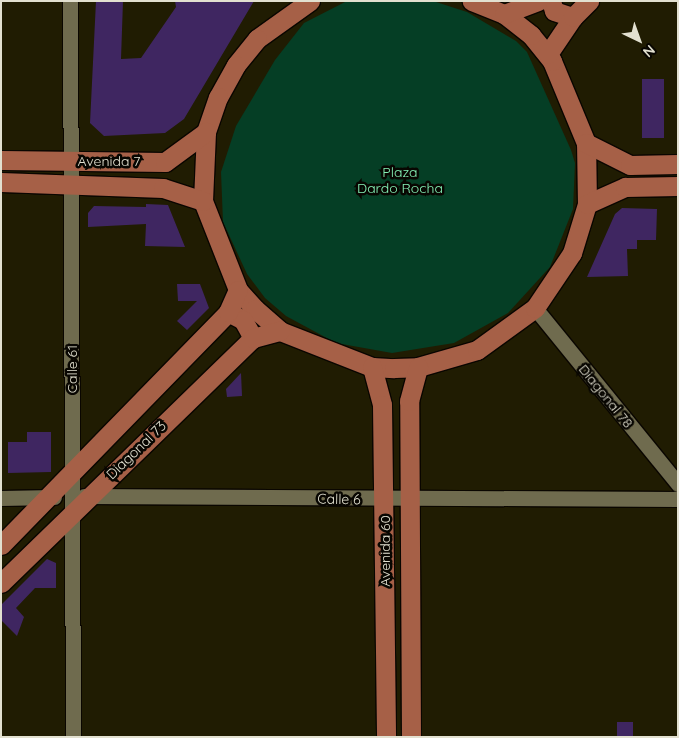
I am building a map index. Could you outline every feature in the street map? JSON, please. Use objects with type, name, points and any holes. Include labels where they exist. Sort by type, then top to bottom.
[{"type":"main road","points":[[310,1],[289,6],[257,39],[236,65],[218,97],[206,132],[203,201],[238,290],[280,331],[372,367],[418,367],[477,350],[535,308],[572,253],[586,204],[586,143],[548,54],[504,14],[472,1]]},
{"type":"main road","points":[[504,14],[538,1]]},
{"type":"main road","points":[[551,1],[554,11],[573,18]]},
{"type":"main road","points":[[548,54],[573,18],[589,1]]},
{"type":"main road","name":"Avenida 7","points":[[1,160],[165,162],[206,132]]},
{"type":"main road","points":[[586,143],[630,165],[678,164]]},
{"type":"main road","name":"Avenida 7","points":[[1,182],[71,183],[164,188],[203,201]]},
{"type":"main road","points":[[586,204],[625,187],[678,186]]},
{"type":"main road","name":"Diagonal 73","points":[[1,545],[72,475],[228,312],[238,290]]},
{"type":"main road","points":[[228,312],[243,320],[253,338]]},
{"type":"main road","name":"Diagonal 73","points":[[1,583],[76,502],[253,338],[280,331]]},
{"type":"main road","name":"Avenida 60","points":[[372,367],[382,405],[386,737]]},
{"type":"main road","name":"Avenida 60","points":[[411,737],[409,401],[418,367]]},
{"type":"main road","points":[[382,405],[397,397],[409,401]]},
{"type":"street","name":"Calle 61","points":[[70,1],[72,475],[76,502],[73,737]]},
{"type":"street","name":"Diagonal 78","points":[[535,308],[678,484]]},
{"type":"street","name":"Calle 6","points":[[1,498],[49,498],[76,502],[678,499]]},
{"type":"green space","name":"Plaza Dardo Rocha","points":[[347,1],[433,1],[467,12],[516,41],[527,52],[571,150],[575,163],[573,209],[550,267],[508,313],[454,343],[392,353],[336,343],[286,316],[265,298],[247,274],[223,222],[221,172],[236,126],[275,60],[304,23]]},
{"type":"building","points":[[96,1],[123,1],[121,59],[141,58],[176,7],[175,1],[254,1],[184,119],[165,133],[104,136],[90,123]]},
{"type":"building","points":[[642,79],[664,79],[664,138],[642,138]]},
{"type":"building","points":[[146,204],[168,205],[185,247],[145,246],[146,224],[88,227],[88,213],[94,206],[146,207]]},
{"type":"building","points":[[622,208],[657,209],[656,240],[637,240],[637,249],[627,249],[628,276],[587,277],[615,214]]},
{"type":"building","points":[[177,284],[200,284],[209,308],[187,330],[177,321],[197,301],[178,301]]},
{"type":"building","points":[[241,373],[242,396],[227,397],[226,389]]},
{"type":"building","points":[[27,432],[51,432],[51,472],[8,473],[8,442],[27,442]]},
{"type":"building","points":[[47,559],[56,563],[56,588],[35,588],[16,608],[24,617],[17,636],[1,620],[1,605]]},
{"type":"building","points":[[617,722],[633,722],[633,737],[617,737]]}]
